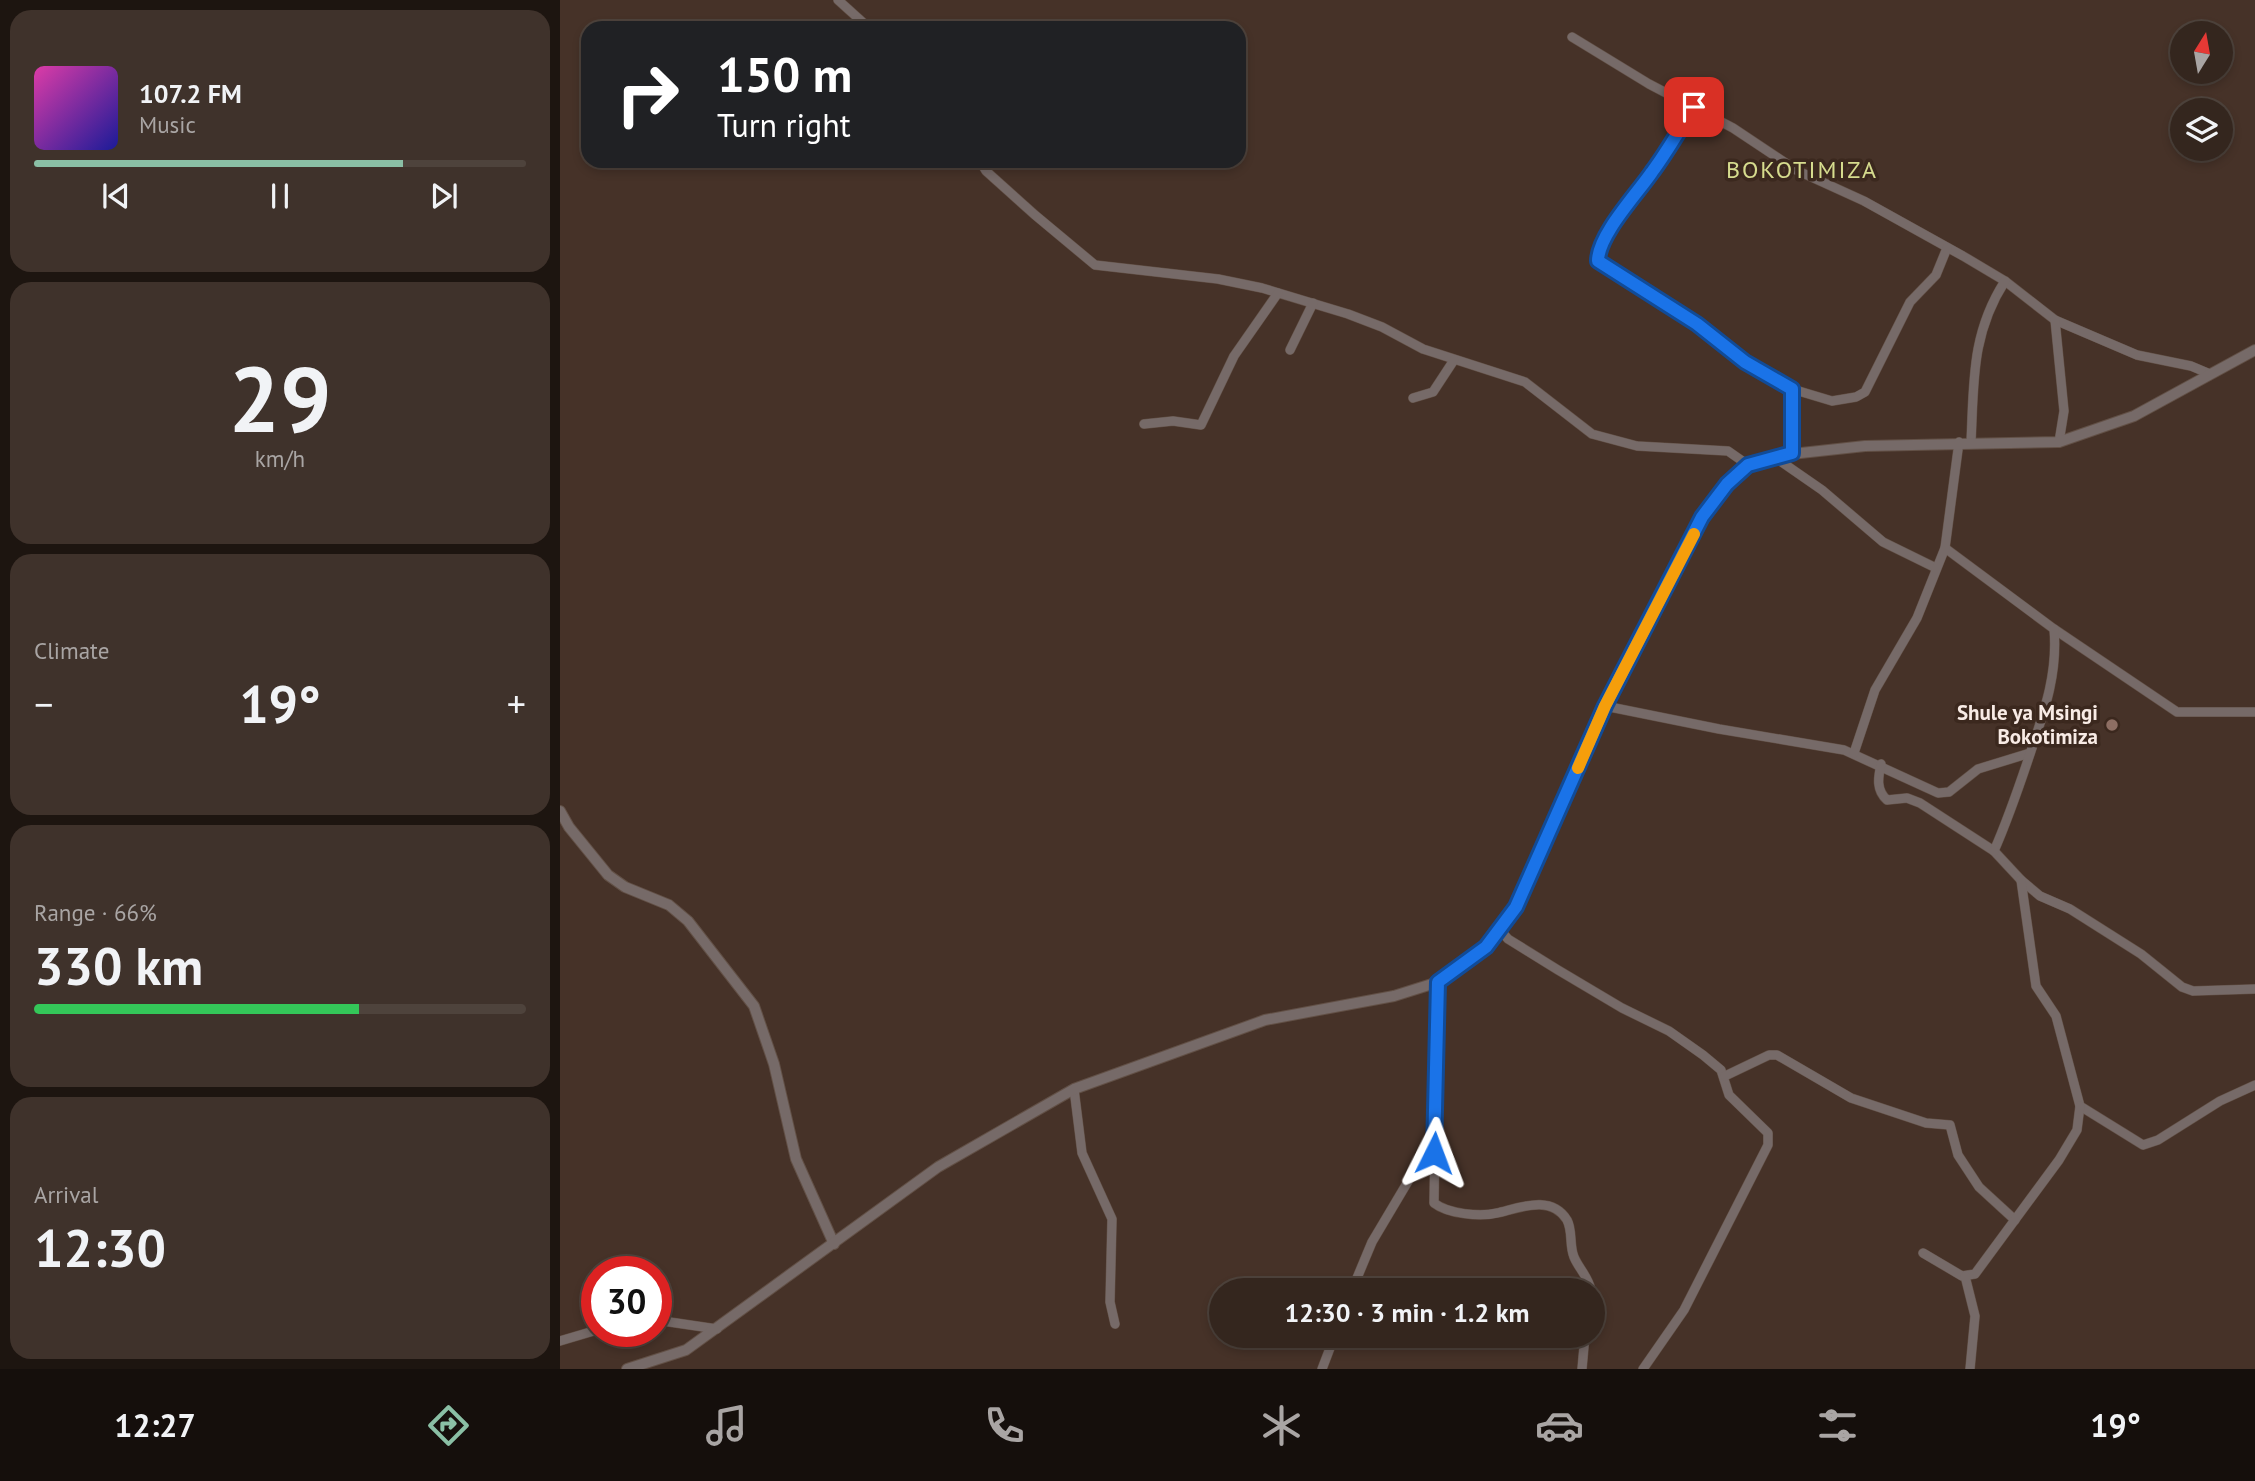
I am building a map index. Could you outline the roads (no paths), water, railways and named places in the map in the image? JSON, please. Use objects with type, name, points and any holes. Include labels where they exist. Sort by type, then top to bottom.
[{"type":"street","points":[[838,0],[861,21]]},
{"type":"street","points":[[1572,37],[1739,132],[1796,170],[1864,201],[1947,248],[2005,282],[2055,320],[2126,351],[2191,366],[2210,374]]},
{"type":"street","points":[[1694,107],[1653,172],[1630,200],[1599,251],[1598,261],[1690,320],[1745,362],[1792,389],[1832,401],[1856,397],[1865,392],[1910,302],[1934,278],[1947,248]]},
{"type":"street","points":[[984,168],[1095,265],[1185,273],[1313,303],[1368,321],[1413,345],[1525,382],[1592,434],[1637,446],[1728,451],[1748,465]]},
{"type":"street","points":[[1972,442],[1976,349],[1983,324],[2005,282]]},
{"type":"street","points":[[1144,424],[1173,421],[1199,426],[1234,356],[1278,293]]},
{"type":"street","points":[[1290,350],[1313,303]]},
{"type":"street","points":[[2055,320],[2064,411],[2059,442]]},
{"type":"street","points":[[628,1369],[676,1355],[719,1329],[938,1167],[1074,1089],[1265,1020],[1394,996],[1438,982],[1486,947],[1501,931],[1526,888],[1605,706],[1702,517],[1727,484],[1748,465],[1773,456],[1865,446],[2059,442],[2134,416],[2255,350]]},
{"type":"street","points":[[1413,398],[1433,392],[1454,360]]},
{"type":"street","points":[[1792,389],[1792,453]]},
{"type":"street","points":[[1854,753],[1875,690],[1917,618],[1945,548],[1959,442]]},
{"type":"street","points":[[1773,456],[1822,490],[1883,542],[1936,568]]},
{"type":"street","points":[[1945,548],[2054,629],[2177,712],[2255,712]]},
{"type":"street","points":[[1994,851],[2013,808],[2051,688],[2056,646],[2054,629]]},
{"type":"street","points":[[1605,706],[1854,753],[1933,792],[1943,793],[1978,769],[2030,753]]},
{"type":"street","points":[[1881,764],[1878,783],[1880,793],[1887,800],[1913,799],[1994,851],[2040,896],[2070,909],[2141,954],[2188,990],[2255,989]]},
{"type":"street","points":[[560,811],[569,827],[608,875],[625,887],[669,905],[688,921],[754,1006],[774,1063],[796,1159],[835,1244]]},
{"type":"street","points":[[1923,1253],[1965,1276],[1975,1274],[2077,1130],[2080,1106],[2065,1058],[2056,1016],[2036,986],[2021,880]]},
{"type":"street","points":[[1501,931],[1508,939],[1558,970],[1622,1008],[1669,1031],[1703,1055],[1725,1076],[1729,1095],[1768,1133],[1768,1145],[1684,1310],[1643,1369]]},
{"type":"street","points":[[1438,982],[1434,1203],[1450,1210],[1490,1214],[1531,1203],[1564,1216],[1569,1224],[1574,1258],[1587,1278]]},
{"type":"street","points":[[1725,1076],[1769,1055],[1777,1055],[1851,1098],[1926,1123],[1950,1125],[1958,1155],[1979,1187],[2015,1220]]},
{"type":"street","points":[[2080,1106],[2143,1145],[2158,1140],[2220,1101],[2255,1085]]},
{"type":"street","points":[[1074,1089],[1082,1153],[1112,1219],[1110,1301],[1115,1324]]},
{"type":"street","points":[[1357,1278],[1372,1241],[1435,1136]]},
{"type":"street","points":[[1965,1276],[1975,1316],[1970,1369]]},
{"type":"street","points":[[672,1322],[719,1329]]},
{"type":"street","points":[[560,1341],[581,1335]]},
{"type":"street","points":[[1322,1369],[1330,1348]]},
{"type":"street","points":[[1581,1369],[1583,1348]]},
{"type":"place","name":"Shule ya Msingi Bokotimiza","points":[[2112,725]]},
{"type":"district","name":"BOKOTIMIZA","points":[[1802,170]]}]
